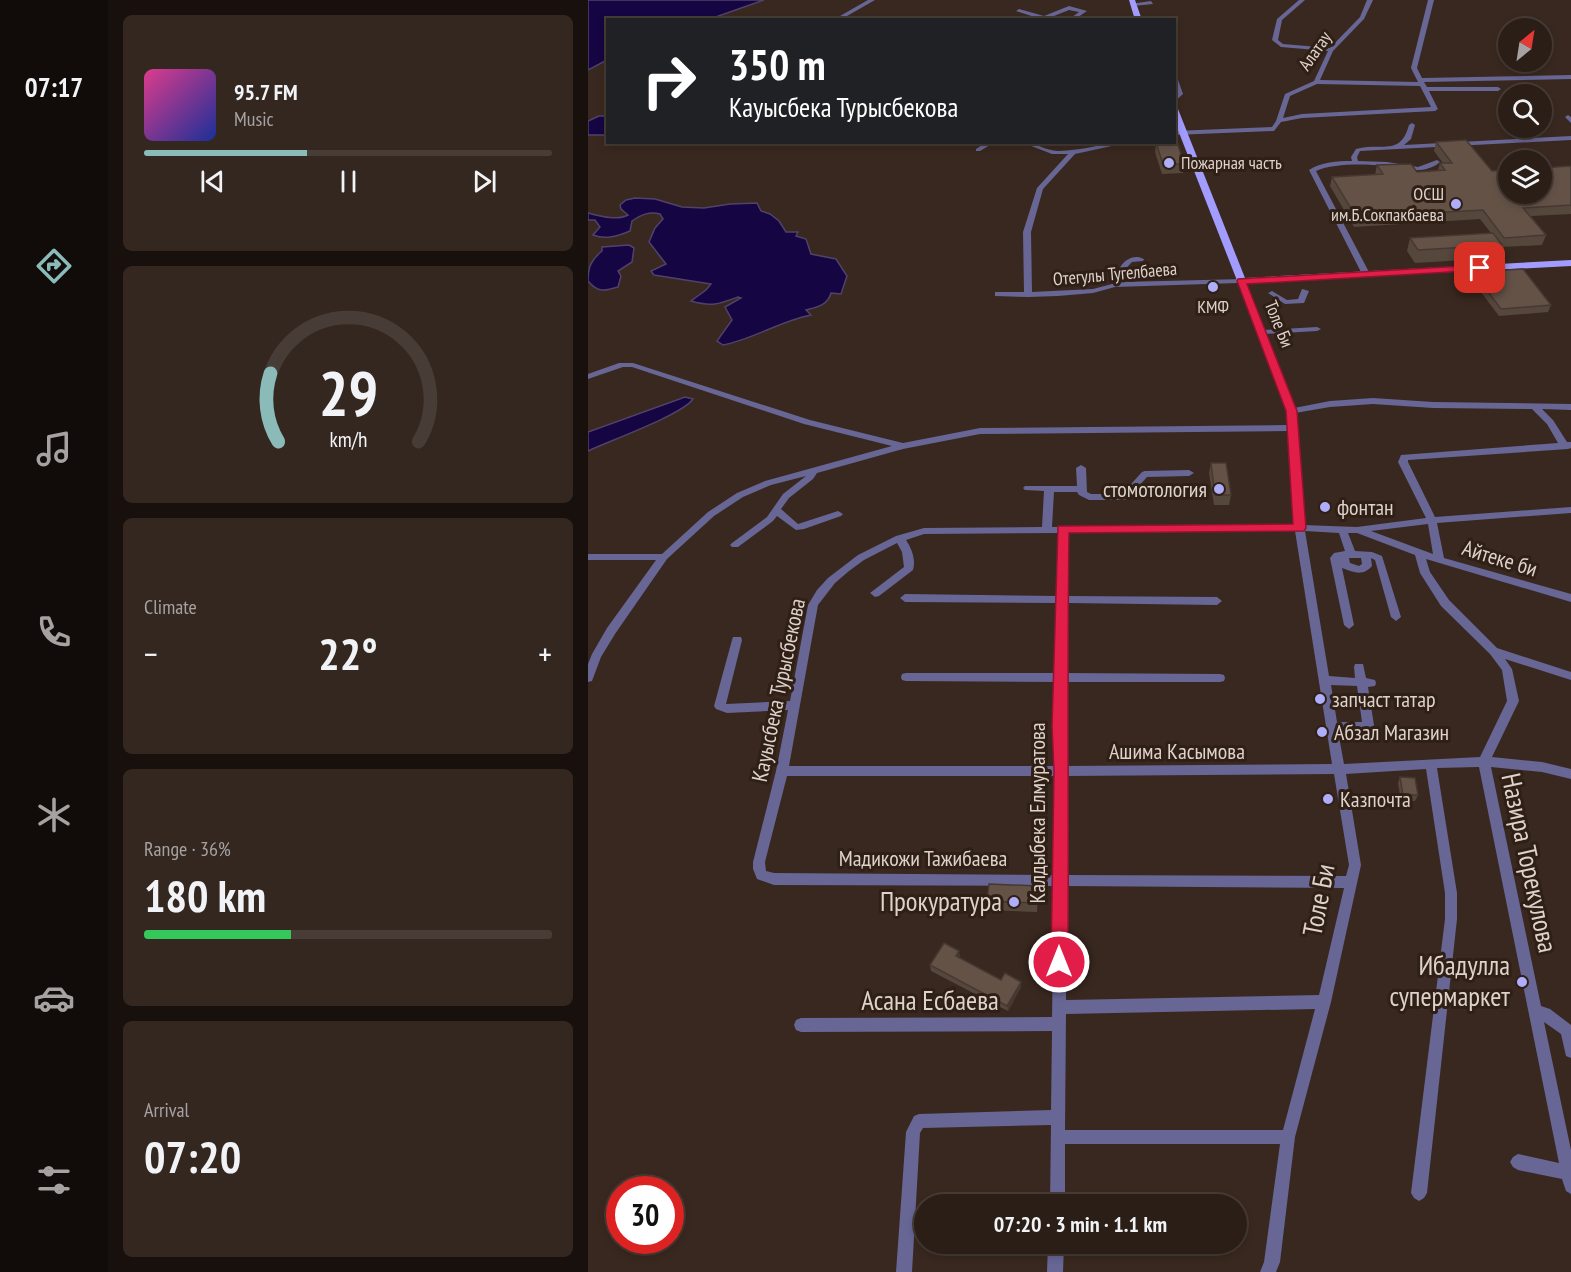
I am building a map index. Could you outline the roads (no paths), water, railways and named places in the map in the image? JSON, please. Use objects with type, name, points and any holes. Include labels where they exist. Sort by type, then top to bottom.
[{"type":"main road","points":[[1132,2],[1138,18]]},
{"type":"main road","name":"Толе Би","points":[[1176,113],[1241,281]]},
{"type":"main road","points":[[1241,281],[1571,263]]},
{"type":"street","points":[[839,18],[872,0]]},
{"type":"street","points":[[1302,0],[1280,19],[1274,35],[1275,40],[1281,45],[1331,50]]},
{"type":"street","name":"Алатау","points":[[1279,121],[1287,95],[1316,82],[1331,50],[1362,18],[1370,0]]},
{"type":"street","points":[[1176,133],[1270,130],[1276,128],[1279,121],[1302,116],[1435,110],[1435,105],[1422,84],[1414,64],[1431,0]]},
{"type":"street","points":[[1132,2],[1152,3]]},
{"type":"street","points":[[1019,12],[1044,18],[1069,8],[1084,11],[1073,18]]},
{"type":"street","points":[[1422,84],[1571,77]]},
{"type":"street","points":[[1316,82],[1422,84],[1498,89]]},
{"type":"street","points":[[1176,83],[1180,94],[1176,98]]},
{"type":"street","points":[[1396,148],[1408,139],[1412,125]]},
{"type":"street","points":[[1356,164],[1354,157],[1360,149],[1571,138]]},
{"type":"street","points":[[978,150],[989,144]]},
{"type":"street","points":[[1029,144],[1054,153],[1116,144]]},
{"type":"street","points":[[1028,295],[1027,232],[1036,198],[1040,188],[1073,152]]},
{"type":"street","points":[[1366,274],[1312,170],[1323,165],[1387,164],[1418,170],[1426,169],[1437,162]]},
{"type":"street","points":[[1120,285],[1118,276],[1122,269],[1130,260],[1140,259]]},
{"type":"street","name":"Отегулы Тугелбаева","points":[[998,294],[1028,295],[1093,291],[1120,285],[1241,281]]},
{"type":"street","name":"Толе Би","points":[[1241,281],[1291,411],[1300,531],[1355,865],[1324,1002],[1288,1137],[1272,1269]]},
{"type":"street","points":[[1272,292],[1289,302],[1300,301],[1305,291]]},
{"type":"street","points":[[1262,332],[1317,329]]},
{"type":"street","points":[[588,377],[622,365],[633,365],[797,418],[903,446]]},
{"type":"street","points":[[1291,411],[1373,400],[1571,408]]},
{"type":"street","points":[[1536,408],[1568,446]]},
{"type":"street","points":[[588,678],[596,657],[611,631],[664,557],[711,514],[740,495],[768,483],[903,446],[980,431],[1293,428]]},
{"type":"street","points":[[1439,560],[1432,520],[1403,462],[1404,457],[1568,446]]},
{"type":"street","points":[[1081,468],[1082,489],[1089,497],[1124,497],[1145,474],[1189,473]]},
{"type":"street","points":[[735,545],[770,519],[786,496],[810,477],[814,470]]},
{"type":"street","points":[[1028,488],[1082,489]]},
{"type":"street","points":[[1047,530],[1049,489]]},
{"type":"street","points":[[776,510],[796,527],[801,528],[838,514]]},
{"type":"street","points":[[1358,530],[1432,520],[1571,510]]},
{"type":"street","name":"Калдыбека Елмуратова","points":[[1056,1194],[1060,1007],[1060,677],[1063,529]]},
{"type":"street","points":[[1342,529],[1347,554],[1346,565],[1355,570],[1367,566],[1365,554]]},
{"type":"street","name":"Кауысбека Турысбекова","points":[[759,862],[782,771],[813,605],[819,593],[834,577],[899,538],[909,533],[924,531],[1358,530]]},
{"type":"street","name":"Айтеке би","points":[[1358,530],[1439,560],[1571,598]]},
{"type":"street","points":[[875,593],[909,568],[906,545],[899,538]]},
{"type":"street","points":[[1419,553],[1425,573],[1445,603],[1494,651],[1507,669],[1513,701],[1484,761]]},
{"type":"street","points":[[1349,625],[1335,558],[1337,555],[1365,554],[1379,558],[1396,617]]},
{"type":"street","points":[[588,557],[664,557]]},
{"type":"street","points":[[905,598],[1217,601]]},
{"type":"street","points":[[737,640],[720,706],[727,709],[794,705]]},
{"type":"street","points":[[1494,651],[1571,676]]},
{"type":"street","points":[[1332,726],[1362,727],[1368,724],[1366,683],[1359,667]]},
{"type":"street","points":[[906,677],[1220,678]]},
{"type":"street","points":[[1324,680],[1366,683]]},
{"type":"street","name":"Ашима Касымова","points":[[782,771],[1340,769],[1484,761],[1535,764],[1571,774]]},
{"type":"street","name":"Назира Торекулова","points":[[1484,761],[1570,1178]]},
{"type":"street","points":[[1419,1193],[1451,919],[1449,882],[1431,764]]},
{"type":"street","name":"Мадикожи Тажибаева","points":[[759,862],[761,876],[774,879],[1352,882]]},
{"type":"street","points":[[1060,1007],[1324,1002]]},
{"type":"street","points":[[1535,1012],[1553,1018],[1570,1033],[1571,1051]]},
{"type":"street","name":"Асана Есбаева","points":[[801,1025],[1059,1024]]},
{"type":"street","points":[[904,1272],[913,1132],[918,1121],[1058,1117]]},
{"type":"street","points":[[1058,1137],[1288,1137]]},
{"type":"street","points":[[1518,1162],[1570,1178]]},
{"type":"street","points":[[1055,1272],[1056,1254]]},
{"type":"place","name":"Пожарная часть","points":[[1169,163]]},
{"type":"place","name":"ОСШ им.Б.Сокпакбаева","points":[[1456,204]]},
{"type":"place","name":"КМФ","points":[[1213,287]]},
{"type":"place","name":"стомотология","points":[[1219,489]]},
{"type":"place","name":"фонтан","points":[[1325,507]]},
{"type":"place","name":"запчаст татар","points":[[1320,699]]},
{"type":"place","name":"Абзал Магазин","points":[[1322,732]]},
{"type":"place","name":"Казпочта","points":[[1328,799]]},
{"type":"place","name":"Прокуратура","points":[[1014,902]]},
{"type":"place","name":"Ибадулла супермаркет","points":[[1522,982]]}]
